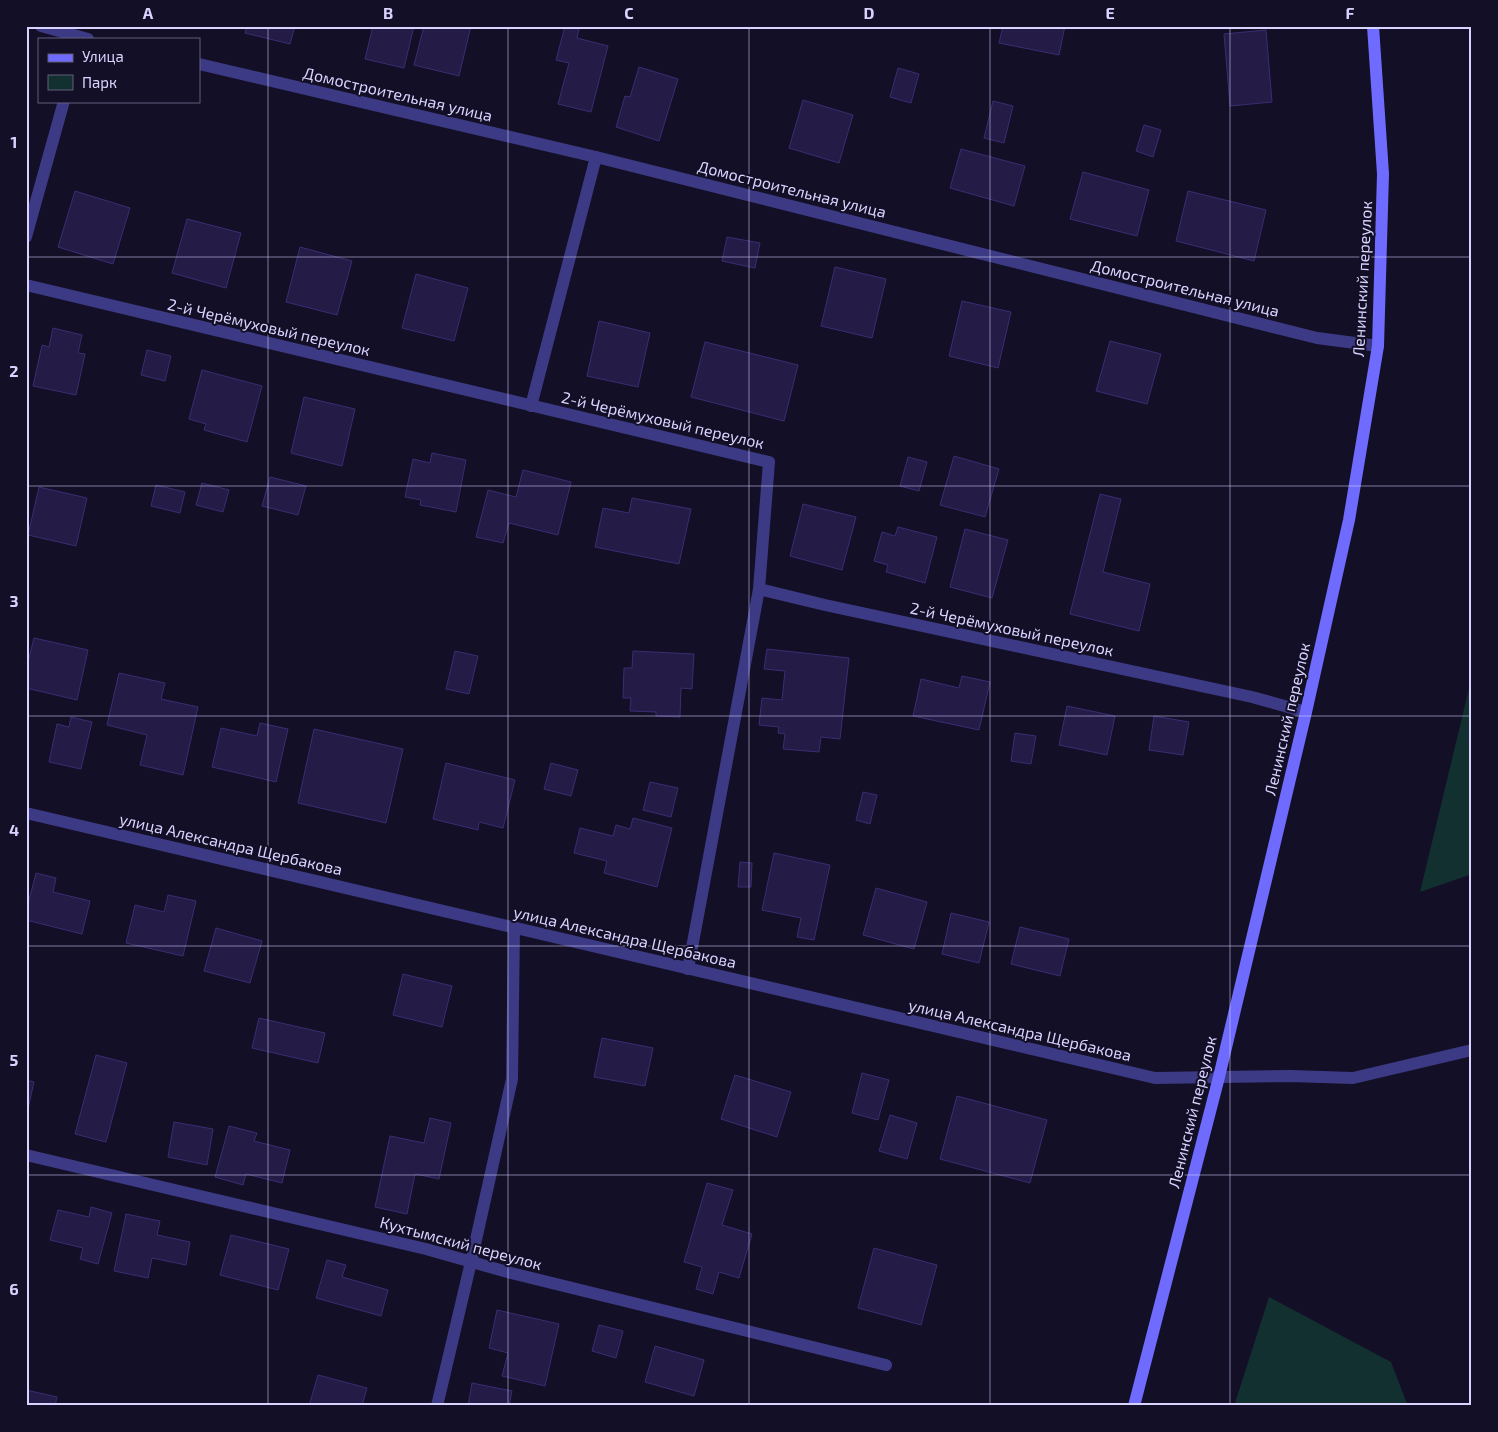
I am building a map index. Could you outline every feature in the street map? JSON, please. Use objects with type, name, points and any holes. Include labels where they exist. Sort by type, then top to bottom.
[{"type":"main road","name":"Ленинский переулок","points":[[1134,1406],[1219,1078],[1306,712],[1349,520],[1378,346],[1382,174],[1373,26]]},
{"type":"street","points":[[41,26],[85,35]]},
{"type":"street","name":"Домостроительная улица","points":[[200,64],[596,156],[1317,338],[1378,346]]},
{"type":"street","points":[[26,237],[64,102]]},
{"type":"street","points":[[530,406],[596,156]]},
{"type":"street","name":"2-й Черёмуховый переулок","points":[[26,285],[769,462],[759,589],[825,606],[1252,697],[1306,712]]},
{"type":"street","points":[[688,969],[759,589]]},
{"type":"street","name":"улица Александра Щербакова","points":[[26,813],[1154,1078],[1291,1076],[1353,1078],[1472,1050]]},
{"type":"street","points":[[437,1406],[472,1262],[512,1079],[514,927]]},
{"type":"street","name":"Кухтымский переулок","points":[[26,1155],[426,1249],[511,1273],[886,1365]]},
{"type":"green space","points":[[1472,676],[1472,874],[1420,892]]},
{"type":"green space","points":[[1269,1297],[1391,1362],[1408,1406],[1234,1406]]},
{"type":"building","points":[[247,26],[295,26],[290,44],[245,33]]},
{"type":"building","points":[[373,26],[414,26],[404,68],[365,59]]},
{"type":"building","points":[[424,26],[471,26],[459,76],[414,65]]},
{"type":"building","points":[[565,26],[579,29],[577,38],[608,46],[591,112],[558,104],[569,63],[556,60]]},
{"type":"building","points":[[1003,26],[1065,26],[1059,55],[999,43]]},
{"type":"building","points":[[1266,30],[1272,102],[1230,106],[1224,34]]},
{"type":"building","points":[[639,67],[678,79],[659,141],[616,127],[625,96],[630,97]]},
{"type":"building","points":[[898,68],[919,74],[911,103],[890,97]]},
{"type":"building","points":[[803,100],[853,115],[839,163],[789,148]]},
{"type":"building","points":[[993,101],[1013,106],[1004,143],[984,138]]},
{"type":"building","points":[[1144,125],[1161,130],[1153,157],[1136,151]]},
{"type":"building","points":[[961,149],[1025,166],[1014,206],[950,188]]},
{"type":"building","points":[[1083,172],[1149,190],[1137,236],[1070,219]]},
{"type":"building","points":[[75,191],[130,208],[113,264],[58,247]]},
{"type":"building","points":[[1188,191],[1266,210],[1254,261],[1176,241]]},
{"type":"building","points":[[187,219],[241,233],[226,288],[172,273]]},
{"type":"building","points":[[727,237],[760,243],[755,268],[722,261]]},
{"type":"building","points":[[300,247],[352,261],[337,315],[286,302]]},
{"type":"building","points":[[835,267],[886,279],[872,338],[821,326]]},
{"type":"building","points":[[416,274],[468,288],[454,341],[402,328]]},
{"type":"building","points":[[962,301],[1011,312],[998,368],[949,356]]},
{"type":"building","points":[[599,321],[650,333],[638,387],[587,376]]},
{"type":"building","points":[[53,328],[82,335],[78,353],[85,354],[76,395],[33,386],[42,345],[49,347]]},
{"type":"building","points":[[1110,341],[1161,354],[1147,404],[1096,391]]},
{"type":"building","points":[[705,342],[798,365],[784,421],[691,397]]},
{"type":"building","points":[[147,350],[171,356],[165,381],[141,375]]},
{"type":"building","points":[[202,370],[262,386],[247,442],[204,430],[206,424],[189,419]]},
{"type":"building","points":[[304,397],[355,409],[342,466],[291,453]]},
{"type":"building","points":[[432,453],[466,460],[456,512],[420,505],[421,500],[405,497],[413,459],[430,463]]},
{"type":"building","points":[[954,456],[999,469],[985,517],[940,505]]},
{"type":"building","points":[[908,457],[927,462],[919,491],[900,486]]},
{"type":"building","points":[[523,470],[571,482],[558,535],[509,523],[503,543],[476,537],[488,490],[516,497]]},
{"type":"building","points":[[270,477],[306,486],[298,515],[262,506]]},
{"type":"building","points":[[202,483],[229,490],[223,512],[196,505]]},
{"type":"building","points":[[156,485],[185,492],[180,513],[151,506]]},
{"type":"building","points":[[39,487],[87,498],[76,546],[28,535]]},
{"type":"building","points":[[1100,494],[1121,499],[1103,572],[1150,584],[1139,631],[1070,614]]},
{"type":"building","points":[[632,498],[691,509],[679,564],[595,547],[603,508],[629,513]]},
{"type":"building","points":[[803,504],[856,517],[842,570],[790,556]]},
{"type":"building","points":[[898,527],[937,537],[925,583],[886,572],[888,565],[874,561],[882,532],[895,536]]},
{"type":"building","points":[[965,529],[1008,540],[992,598],[950,587]]},
{"type":"building","points":[[34,638],[88,650],[77,700],[26,688],[26,670]]},
{"type":"building","points":[[767,649],[849,658],[840,739],[821,737],[819,752],[783,749],[785,734],[778,733],[779,727],[759,725],[762,698],[782,700],[785,671],[764,669]]},
{"type":"building","points":[[455,651],[478,656],[469,694],[446,689]]},
{"type":"building","points":[[633,651],[694,654],[692,689],[681,688],[680,717],[656,716],[656,712],[630,711],[631,698],[623,698],[624,668],[632,668]]},
{"type":"building","points":[[119,673],[165,683],[161,699],[198,707],[183,775],[140,765],[147,735],[107,725]]},
{"type":"building","points":[[962,676],[990,682],[979,730],[913,716],[921,679],[959,688]]},
{"type":"building","points":[[1067,706],[1115,716],[1107,755],[1059,745]]},
{"type":"building","points":[[1154,716],[1189,722],[1183,755],[1149,750]]},
{"type":"building","points":[[71,717],[92,722],[81,769],[49,762],[57,724],[69,727]]},
{"type":"building","points":[[260,723],[288,729],[276,782],[212,767],[221,728],[257,736]]},
{"type":"building","points":[[314,729],[403,749],[386,823],[298,803]]},
{"type":"building","points":[[1015,733],[1036,736],[1031,764],[1011,761]]},
{"type":"building","points":[[446,763],[515,780],[503,828],[479,822],[478,830],[433,819]]},
{"type":"building","points":[[551,763],[578,770],[571,796],[544,789]]},
{"type":"building","points":[[650,782],[678,788],[671,817],[643,810]]},
{"type":"building","points":[[863,792],[877,795],[870,824],[856,820]]},
{"type":"building","points":[[633,818],[672,828],[657,887],[604,873],[607,861],[574,853],[580,828],[613,836],[616,825],[630,829]]},
{"type":"building","points":[[774,853],[830,865],[814,940],[797,937],[801,918],[762,910]]},
{"type":"building","points":[[740,862],[752,863],[751,887],[738,887]]},
{"type":"building","points":[[36,873],[56,878],[53,892],[90,901],[82,934],[26,920],[26,912]]},
{"type":"building","points":[[876,888],[927,902],[914,949],[863,935]]},
{"type":"building","points":[[168,895],[196,901],[183,956],[126,943],[135,905],[164,912]]},
{"type":"building","points":[[951,913],[989,922],[979,963],[942,954]]},
{"type":"building","points":[[1020,927],[1069,939],[1060,976],[1011,964]]},
{"type":"building","points":[[216,928],[262,941],[250,983],[204,971]]},
{"type":"building","points":[[403,974],[452,986],[442,1027],[393,1015]]},
{"type":"building","points":[[259,1018],[325,1033],[318,1063],[252,1048]]},
{"type":"building","points":[[602,1038],[653,1048],[645,1086],[594,1077]]},
{"type":"building","points":[[96,1055],[127,1063],[106,1142],[75,1134]]},
{"type":"building","points":[[862,1073],[889,1080],[878,1120],[852,1113]]},
{"type":"building","points":[[735,1075],[791,1092],[777,1137],[721,1119]]},
{"type":"building","points":[[26,1080],[34,1082],[26,1118]]},
{"type":"building","points":[[957,1096],[1047,1120],[1030,1183],[940,1159]]},
{"type":"building","points":[[890,1115],[917,1123],[907,1159],[879,1151]]},
{"type":"building","points":[[430,1118],[451,1123],[439,1179],[415,1174],[407,1214],[375,1207],[390,1136],[424,1143]]},
{"type":"building","points":[[174,1122],[213,1129],[207,1165],[168,1157]]},
{"type":"building","points":[[229,1126],[257,1133],[254,1141],[290,1150],[282,1183],[246,1174],[243,1185],[215,1177]]},
{"type":"building","points":[[707,1183],[733,1190],[722,1225],[752,1234],[739,1278],[719,1272],[713,1294],[696,1289],[702,1267],[684,1262]]},
{"type":"building","points":[[91,1207],[112,1213],[98,1264],[80,1259],[83,1248],[50,1240],[58,1210],[89,1217]]},
{"type":"building","points":[[126,1214],[160,1221],[157,1235],[190,1242],[186,1265],[152,1258],[148,1278],[114,1271]]},
{"type":"building","points":[[231,1235],[289,1249],[278,1290],[220,1275]]},
{"type":"building","points":[[874,1248],[937,1265],[921,1325],[858,1308]]},
{"type":"building","points":[[327,1260],[346,1265],[342,1277],[388,1290],[381,1316],[316,1298]]},
{"type":"building","points":[[497,1310],[559,1324],[545,1386],[502,1376],[508,1353],[489,1348]]},
{"type":"building","points":[[599,1325],[623,1331],[616,1358],[592,1351]]},
{"type":"building","points":[[655,1346],[704,1360],[694,1396],[645,1382]]},
{"type":"building","points":[[318,1375],[367,1388],[362,1406],[309,1406]]},
{"type":"building","points":[[472,1383],[512,1391],[509,1406],[468,1406]]},
{"type":"building","points":[[26,1390],[57,1397],[55,1406],[26,1406]]}]
